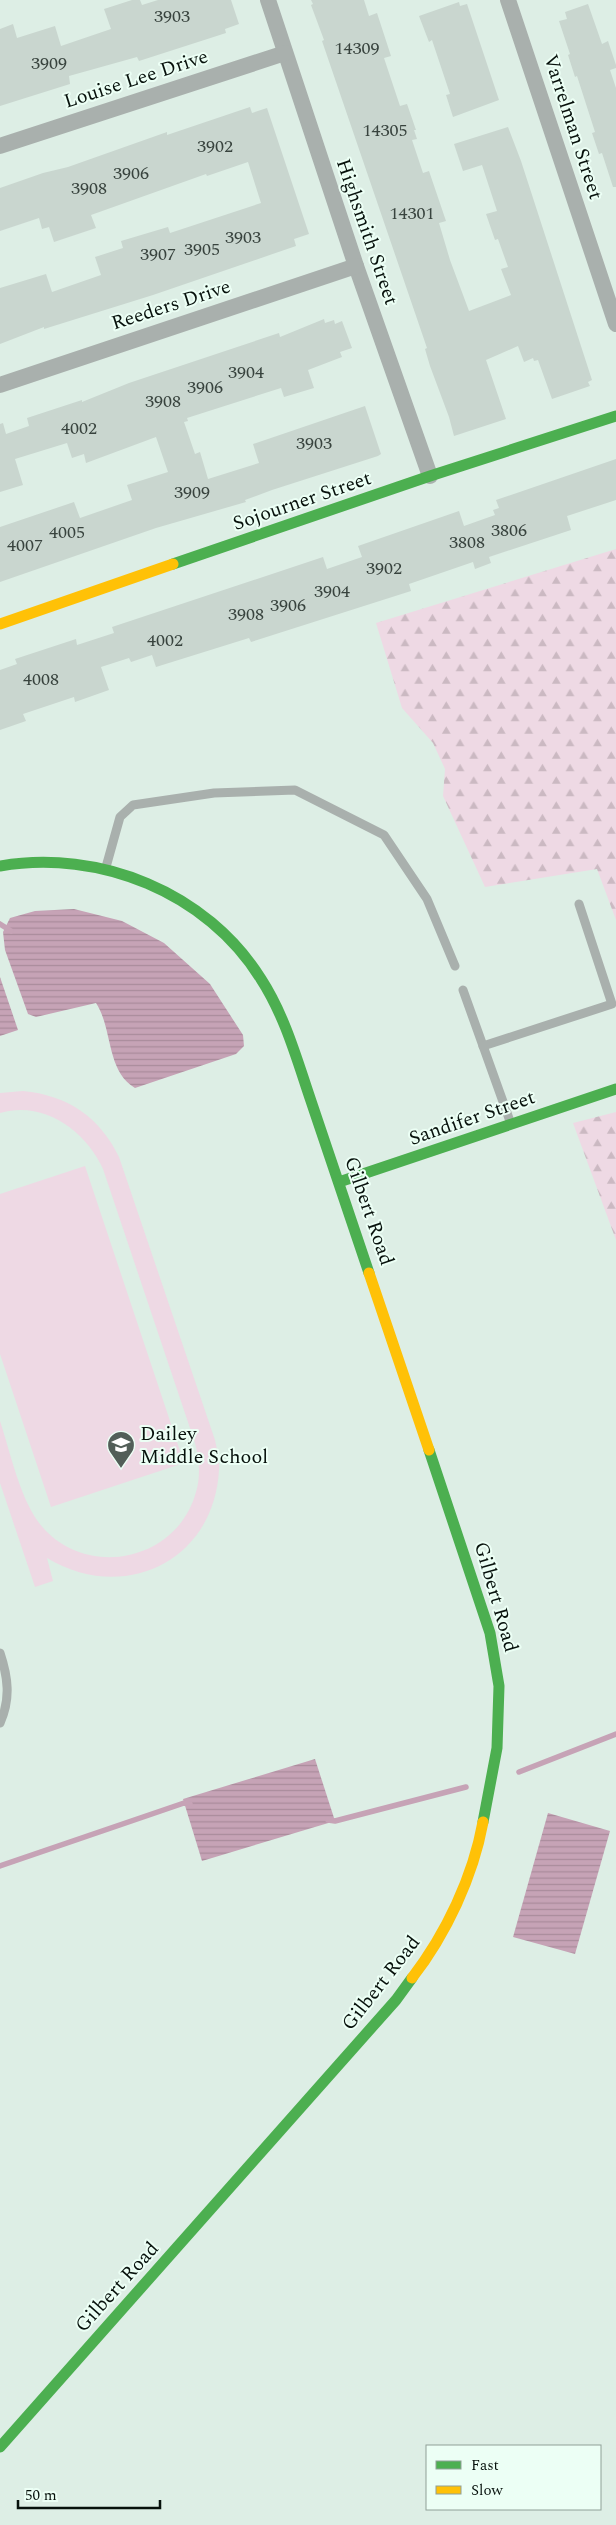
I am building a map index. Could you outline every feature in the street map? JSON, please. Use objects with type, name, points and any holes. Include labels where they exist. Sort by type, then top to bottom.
[{"type":"street","name":"Highsmith Street","points":[[268,0],[356,266],[430,476]]},
{"type":"street","name":"Varrelman Street","points":[[508,0],[616,324]]},
{"type":"street","name":"Louise Lee Drive","points":[[0,146],[285,53]]},
{"type":"street","name":"Reeders Drive","points":[[0,385],[356,266]]},
{"type":"street","name":"Sojourner Street","points":[[0,624],[430,476],[616,416]]},
{"type":"street","name":"Gilbert Road","points":[[0,866],[52,861],[106,868],[138,879],[202,915],[231,941],[250,962],[281,1015],[339,1182],[490,1632],[499,1686],[497,1748],[480,1839],[462,1892],[427,1959],[396,2000],[0,2447]]},
{"type":"street","name":"Sandifer Street","points":[[339,1182],[616,1089]]},
{"type":"lane","points":[[106,868],[120,817],[133,805],[214,793],[295,790],[384,835],[427,899],[455,966]]},
{"type":"lane","points":[[483,1046],[612,1004],[579,904]]},
{"type":"lane","points":[[463,990],[511,1124]]},
{"type":"lane","points":[[0,1653],[8,1684],[7,1706],[0,1723]]},
{"type":"green space","points":[[616,549],[616,920],[597,869],[485,887],[443,796],[445,769],[433,743],[402,708],[376,623]]},
{"type":"green space","points":[[23,1091],[54,1097],[80,1110],[102,1130],[119,1157],[215,1440],[219,1467],[213,1502],[201,1529],[182,1550],[160,1566],[134,1575],[105,1577],[76,1571],[47,1558],[53,1581],[35,1587],[0,1483],[0,1421],[23,1493],[29,1507],[45,1530],[64,1545],[86,1554],[109,1557],[131,1555],[153,1546],[171,1533],[186,1515],[199,1480],[198,1455],[195,1443],[103,1169],[86,1142],[62,1122],[32,1111],[16,1110],[0,1113],[0,1093]]},
{"type":"green space","points":[[616,1112],[616,1240],[573,1123]]},
{"type":"green space","points":[[85,1166],[184,1463],[51,1507],[0,1354],[0,1194]]},
{"type":"shaded area","points":[[74,909],[122,921],[164,943],[210,984],[243,1035],[244,1046],[236,1054],[135,1088],[126,1081],[119,1071],[114,1060],[101,1013],[96,1003],[36,1017],[28,1014],[5,950],[3,932],[10,918],[35,911]]},
{"type":"shaded area","points":[[0,977],[18,1030],[0,1036]]},
{"type":"shaded area","points":[[315,1759],[335,1821],[202,1861],[183,1799]]},
{"type":"shaded area","points":[[548,1813],[610,1831],[575,1954],[513,1937]]},
{"type":"building","points":[[132,0],[140,0],[142,5],[158,0],[231,0],[239,24],[225,29],[226,33],[139,61],[137,57],[69,76],[70,84],[0,106],[0,29],[13,24],[17,38],[55,26],[61,46],[111,29],[104,9]]},
{"type":"building","points":[[311,0],[364,0],[369,16],[377,13],[391,56],[384,58],[400,106],[407,104],[416,130],[414,130],[417,139],[412,140],[423,173],[429,171],[446,221],[439,223],[450,260],[469,311],[511,295],[501,269],[508,267],[498,239],[495,240],[486,214],[497,211],[482,165],[463,171],[454,144],[508,127],[521,161],[592,380],[588,382],[590,386],[552,399],[538,360],[534,361],[533,358],[524,362],[518,346],[486,360],[506,419],[454,436],[430,366],[425,349],[427,348],[322,41],[324,40],[311,5],[313,4]]},
{"type":"building","points":[[459,2],[460,6],[467,4],[499,100],[453,117],[446,95],[450,94],[432,40],[429,42],[419,16]]},
{"type":"building","points":[[588,4],[602,44],[608,41],[616,65],[616,68],[610,70],[616,88],[616,187],[613,187],[602,153],[599,154],[592,133],[595,132],[577,76],[575,77],[568,55],[570,54],[559,21],[567,19],[565,12]]},
{"type":"building","points":[[250,107],[252,113],[267,108],[309,234],[294,239],[296,246],[153,295],[44,329],[44,327],[0,344],[0,288],[46,274],[52,292],[101,275],[95,257],[123,248],[121,241],[168,227],[170,233],[261,203],[248,162],[207,176],[206,174],[91,215],[96,228],[54,242],[49,227],[42,229],[39,218],[0,231],[0,188],[43,173],[68,167],[167,132],[167,135]]},
{"type":"building","points":[[324,319],[325,323],[334,320],[335,324],[342,321],[352,348],[340,352],[342,357],[308,370],[314,388],[284,397],[281,388],[187,418],[188,421],[184,422],[195,454],[200,452],[208,479],[259,463],[253,444],[365,406],[381,454],[272,490],[245,500],[246,502],[156,528],[0,582],[0,527],[74,502],[80,518],[132,500],[127,485],[168,472],[156,437],[86,463],[84,454],[72,458],[67,443],[15,459],[23,485],[0,492],[0,424],[3,423],[6,434],[29,426],[27,418],[82,400],[82,402],[129,383],[279,333],[280,337]]},
{"type":"building","points":[[616,459],[616,500],[567,516],[571,530],[489,557],[491,563],[475,569],[473,562],[409,584],[411,591],[251,642],[249,638],[156,667],[152,655],[131,662],[129,658],[101,667],[109,690],[75,702],[74,697],[23,714],[26,721],[0,730],[0,670],[17,664],[15,659],[76,639],[77,645],[114,633],[112,627],[323,557],[327,569],[362,557],[358,546],[459,511],[464,526],[495,515],[493,510],[499,508],[496,500]]},
{"type":"waterway","points":[[0,924],[11,931]]},
{"type":"waterway","points":[[519,1772],[616,1734]]},
{"type":"waterway","points":[[328,1820],[335,1821],[466,1787]]},
{"type":"waterway","points":[[0,1866],[184,1803],[190,1804]]},
{"type":"traffic: fast","points":[[173,564],[430,476],[616,416]]},
{"type":"traffic: fast","points":[[0,866],[37,862],[75,864],[112,871],[147,884],[181,901],[211,922],[238,948],[261,979],[284,1023],[369,1273]]},
{"type":"traffic: fast","points":[[339,1182],[616,1089]]},
{"type":"traffic: fast","points":[[429,1450],[490,1633],[499,1686],[497,1748],[483,1822]]},
{"type":"traffic: fast","points":[[0,2447],[396,2000],[412,1978]]},
{"type":"traffic: slow","points":[[0,624],[173,564]]},
{"type":"traffic: slow","points":[[369,1273],[429,1450]]},
{"type":"traffic: slow","points":[[412,1978],[447,1924],[465,1884],[483,1822]]},
{"type":"place","name":"Dailey Middle School","points":[[121,1469]]}]
